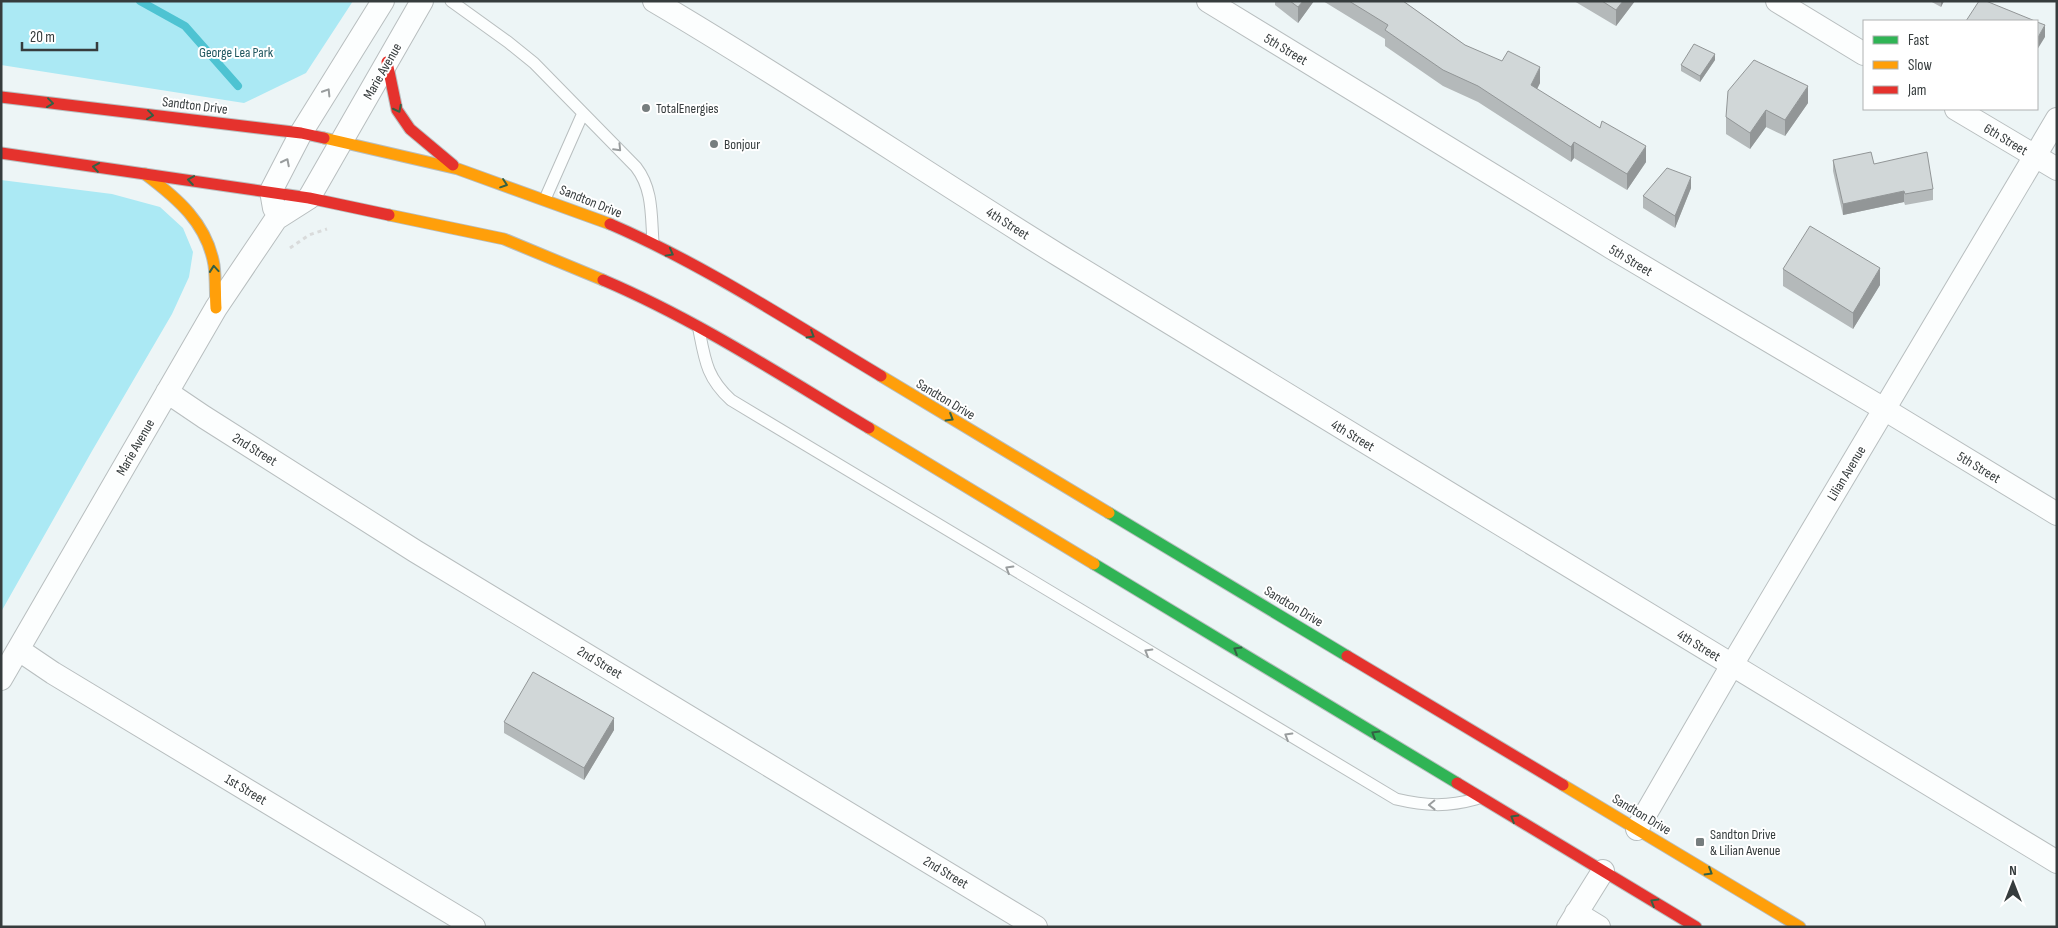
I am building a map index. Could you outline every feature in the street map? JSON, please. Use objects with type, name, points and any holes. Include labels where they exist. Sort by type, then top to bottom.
[{"type":"main road","points":[[387,62],[393,99],[397,110],[410,129],[458,169]]},
{"type":"main road","name":"Sandton Drive","points":[[1,97],[301,133],[341,141],[458,169],[545,199],[653,243],[724,282],[1800,927]]},
{"type":"main road","points":[[1,153],[271,191],[504,239],[643,297],[698,325],[1696,927]]},
{"type":"main road","points":[[144,173],[189,210],[203,231],[210,246],[214,265],[216,308]]},
{"type":"street","points":[[310,198],[276,219],[271,191],[301,133],[383,1]]},
{"type":"street","name":"Marie Avenue","points":[[310,198],[422,1]]},
{"type":"street","name":"4th Street","points":[[654,1],[879,141],[985,210],[2057,862]]},
{"type":"street","name":"5th Street","points":[[1208,1],[1612,248],[2057,514]]},
{"type":"street","points":[[1777,1],[1863,53]]},
{"type":"street","name":"6th Street","points":[[1958,110],[2057,169]]},
{"type":"street","name":"Lilian Avenue","points":[[1637,829],[1732,665],[2057,119]]},
{"type":"street","name":"Marie Avenue","points":[[1,678],[216,308],[276,219]]},
{"type":"street","name":"2nd Street","points":[[167,392],[415,551],[1036,927]]},
{"type":"street","name":"1st Street","points":[[19,650],[61,678],[474,927]]},
{"type":"street","points":[[1598,927],[1572,920],[1603,871]]},
{"type":"lane","points":[[451,1],[527,58],[584,113],[645,178],[649,192],[653,243]]},
{"type":"lane","points":[[545,199],[584,113]]},
{"type":"lane","points":[[698,325],[712,380],[722,392],[731,400],[845,470],[1396,799],[1423,805],[1455,804],[1480,798]]},
{"type":"path","points":[[290,248],[310,235],[334,228]]},
{"type":"green space","name":"George Lea Park","points":[[1,1],[353,1],[306,73],[244,103],[1,65]]},
{"type":"green space","points":[[1,180],[112,194],[160,207],[183,228],[193,252],[189,277],[172,314],[1,612]]},
{"type":"building","points":[[1290,1],[1303,1],[1298,7]]},
{"type":"building","points":[[1349,1],[1403,1],[1465,45],[1502,61],[1508,51],[1540,67],[1531,85],[1600,128],[1602,121],[1646,146],[1627,174],[1574,142],[1571,147],[1478,86],[1443,70],[1385,30],[1388,25]]},
{"type":"building","points":[[1602,1],[1623,1],[1616,10]]},
{"type":"building","points":[[1979,1],[1986,1],[2033,20],[1967,20]]},
{"type":"building","points":[[2038,22],[2045,25],[2038,37]]},
{"type":"building","points":[[1694,44],[1715,54],[1700,76],[1681,65]]},
{"type":"building","points":[[1754,60],[1808,86],[1785,120],[1766,110],[1750,133],[1726,117],[1728,91]]},
{"type":"building","points":[[1871,152],[1874,164],[1927,152],[1933,189],[1905,194],[1904,191],[1843,204],[1833,160]]},
{"type":"building","points":[[1667,168],[1691,177],[1675,216],[1643,196]]},
{"type":"building","points":[[1810,226],[1880,268],[1853,313],[1783,269]]},
{"type":"building","points":[[533,672],[614,718],[584,768],[504,722]]},
{"type":"waterway","points":[[140,1],[185,26],[238,86]]},
{"type":"traffic: fast","points":[[1109,513],[1347,656]]},
{"type":"traffic: fast","points":[[1094,564],[1457,783]]},
{"type":"traffic: slow","points":[[324,138],[458,169],[610,224]]},
{"type":"traffic: slow","points":[[145,174],[179,202],[198,224],[205,236],[214,265],[216,308]]},
{"type":"traffic: slow","points":[[389,215],[504,239],[603,280]]},
{"type":"traffic: slow","points":[[881,376],[1109,513]]},
{"type":"traffic: slow","points":[[869,428],[1094,564]]},
{"type":"traffic: slow","points":[[1563,785],[1800,927]]},
{"type":"traffic: jam","points":[[387,62],[397,110],[410,129],[453,165]]},
{"type":"traffic: jam","points":[[1,97],[301,133],[324,138]]},
{"type":"traffic: jam","points":[[1,153],[309,198],[389,215]]},
{"type":"traffic: jam","points":[[610,224],[714,276],[881,376]]},
{"type":"traffic: jam","points":[[603,280],[706,331],[869,428]]},
{"type":"traffic: jam","points":[[1347,656],[1563,785]]},
{"type":"traffic: jam","points":[[1457,783],[1696,927]]},
{"type":"place","name":"TotalEnergies","points":[[646,108]]},
{"type":"place","name":"Bonjour","points":[[714,144]]},
{"type":"place","name":"Sandton Drive & Lilian Avenue","points":[[1700,842]]}]
